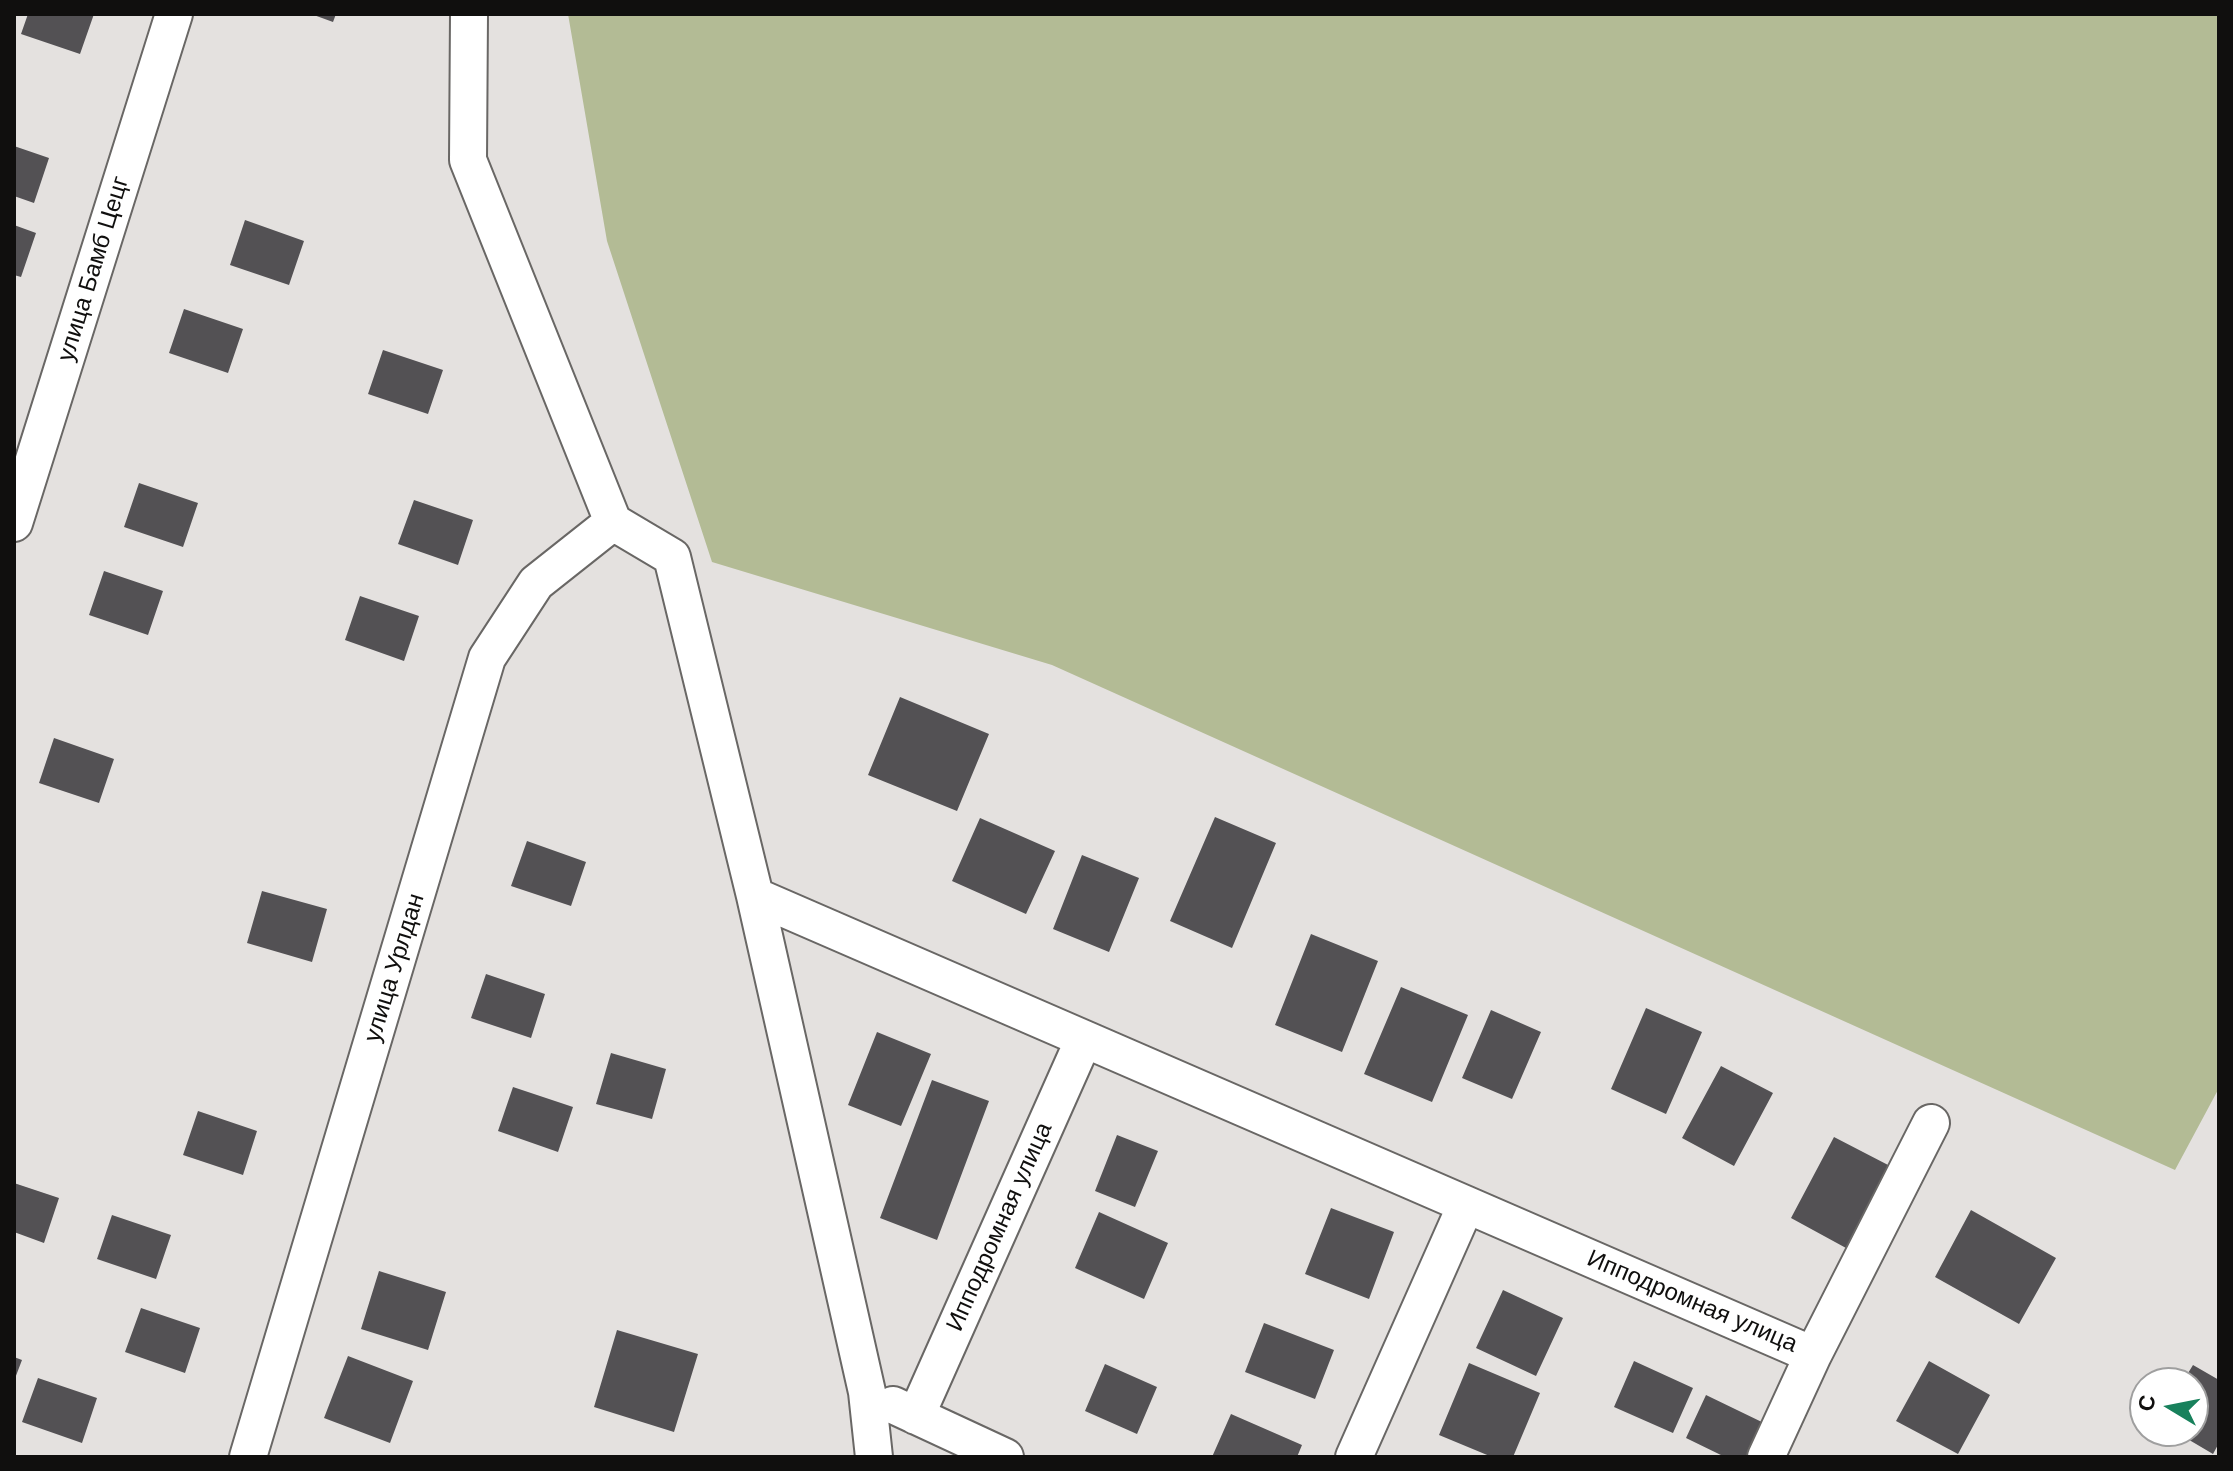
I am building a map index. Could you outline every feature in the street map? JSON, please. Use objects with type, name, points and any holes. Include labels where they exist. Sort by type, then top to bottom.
[{"type":"street","name":"улица Бамб Цецг","points":[[14,523],[174,14]]},
{"type":"street","points":[[469,14],[468,160],[613,522],[672,557],[755,896],[867,1392],[874,1457]]},
{"type":"street","name":"улица Урлдан","points":[[248,1457],[487,658],[536,583],[613,522]]},
{"type":"street","name":"Ипподромная улица","points":[[755,896],[1813,1355],[1766,1457]]},
{"type":"street","name":"Ипподромная улица","points":[[916,1416],[1084,1039]]},
{"type":"street","points":[[1813,1355],[1931,1123]]},
{"type":"street","points":[[1354,1457],[1466,1205]]},
{"type":"street","points":[[867,1392],[1005,1457]]},
{"type":"green space","points":[[568,14],[2219,14],[2219,1088],[2175,1170],[1052,665],[712,562],[607,241]]},
{"type":"building","points":[[28,14],[94,14],[80,54],[21,34]]},
{"type":"building","points":[[311,14],[336,14],[333,22]]},
{"type":"building","points":[[14,146],[49,158],[34,203],[14,196]]},
{"type":"building","points":[[245,220],[304,241],[289,285],[230,265]]},
{"type":"building","points":[[14,225],[36,233],[21,277],[14,275]]},
{"type":"building","points":[[184,309],[243,329],[228,373],[169,353]]},
{"type":"building","points":[[383,350],[443,370],[428,414],[368,394]]},
{"type":"building","points":[[139,483],[198,503],[183,547],[124,527]]},
{"type":"building","points":[[414,500],[473,520],[458,565],[398,544]]},
{"type":"building","points":[[104,571],[163,591],[148,635],[89,615]]},
{"type":"building","points":[[360,596],[419,616],[404,661],[345,640]]},
{"type":"building","points":[[900,697],[989,734],[957,811],[868,775]]},
{"type":"building","points":[[54,738],[114,759],[99,803],[39,783]]},
{"type":"building","points":[[1215,817],[1276,843],[1232,948],[1170,921]]},
{"type":"building","points":[[980,818],[1055,851],[1026,914],[952,881]]},
{"type":"building","points":[[527,841],[586,862],[571,906],[511,886]]},
{"type":"building","points":[[1082,855],[1139,878],[1109,952],[1053,929]]},
{"type":"building","points":[[262,891],[327,909],[312,962],[247,943]]},
{"type":"building","points":[[1311,934],[1378,961],[1342,1052],[1275,1025]]},
{"type":"building","points":[[486,974],[545,994],[531,1038],[471,1018]]},
{"type":"building","points":[[1401,987],[1468,1015],[1432,1102],[1364,1074]]},
{"type":"building","points":[[1646,1008],[1702,1032],[1666,1114],[1611,1089]]},
{"type":"building","points":[[1491,1010],[1541,1032],[1512,1099],[1462,1078]]},
{"type":"building","points":[[877,1032],[931,1054],[901,1126],[848,1105]]},
{"type":"building","points":[[611,1053],[666,1069],[652,1119],[596,1104]]},
{"type":"building","points":[[1721,1066],[1773,1093],[1734,1166],[1682,1138]]},
{"type":"building","points":[[932,1080],[989,1101],[937,1240],[880,1218]]},
{"type":"building","points":[[513,1087],[573,1107],[558,1152],[498,1131]]},
{"type":"building","points":[[198,1111],[257,1131],[243,1175],[183,1155]]},
{"type":"building","points":[[1117,1135],[1158,1151],[1135,1207],[1095,1191]]},
{"type":"building","points":[[1834,1137],[1890,1166],[1846,1248],[1791,1218]]},
{"type":"building","points":[[14,1183],[59,1198],[44,1243],[14,1232]]},
{"type":"building","points":[[1331,1208],[1394,1232],[1369,1299],[1305,1274]]},
{"type":"building","points":[[1971,1210],[2056,1258],[2019,1324],[1935,1277]]},
{"type":"building","points":[[1099,1212],[1168,1243],[1144,1299],[1075,1268]]},
{"type":"building","points":[[112,1215],[171,1235],[156,1279],[97,1259]]},
{"type":"building","points":[[379,1271],[446,1292],[428,1350],[361,1329]]},
{"type":"building","points":[[1503,1290],[1563,1318],[1536,1376],[1476,1348]]},
{"type":"building","points":[[141,1308],[200,1328],[185,1373],[125,1352]]},
{"type":"building","points":[[1264,1323],[1334,1350],[1315,1399],[1245,1372]]},
{"type":"building","points":[[617,1330],[698,1354],[674,1432],[594,1407]]},
{"type":"building","points":[[348,1356],[413,1381],[390,1443],[324,1418]]},
{"type":"building","points":[[14,1357],[22,1360],[14,1381]]},
{"type":"building","points":[[1634,1361],[1693,1388],[1673,1433],[1614,1407]]},
{"type":"building","points":[[1929,1361],[1990,1395],[1958,1454],[1896,1421]]},
{"type":"building","points":[[1469,1363],[1540,1393],[1513,1457],[1492,1457],[1439,1435]]},
{"type":"building","points":[[1105,1364],[1157,1387],[1137,1434],[1085,1411]]},
{"type":"building","points":[[2209,1374],[2219,1380],[2219,1443],[2213,1454],[2201,1447],[2209,1447]]},
{"type":"building","points":[[38,1378],[97,1398],[82,1443],[22,1422]]},
{"type":"building","points":[[1706,1395],[1768,1425],[1753,1457],[1725,1457],[1686,1438]]},
{"type":"building","points":[[1231,1414],[1302,1445],[1297,1457],[1212,1457]]}]
